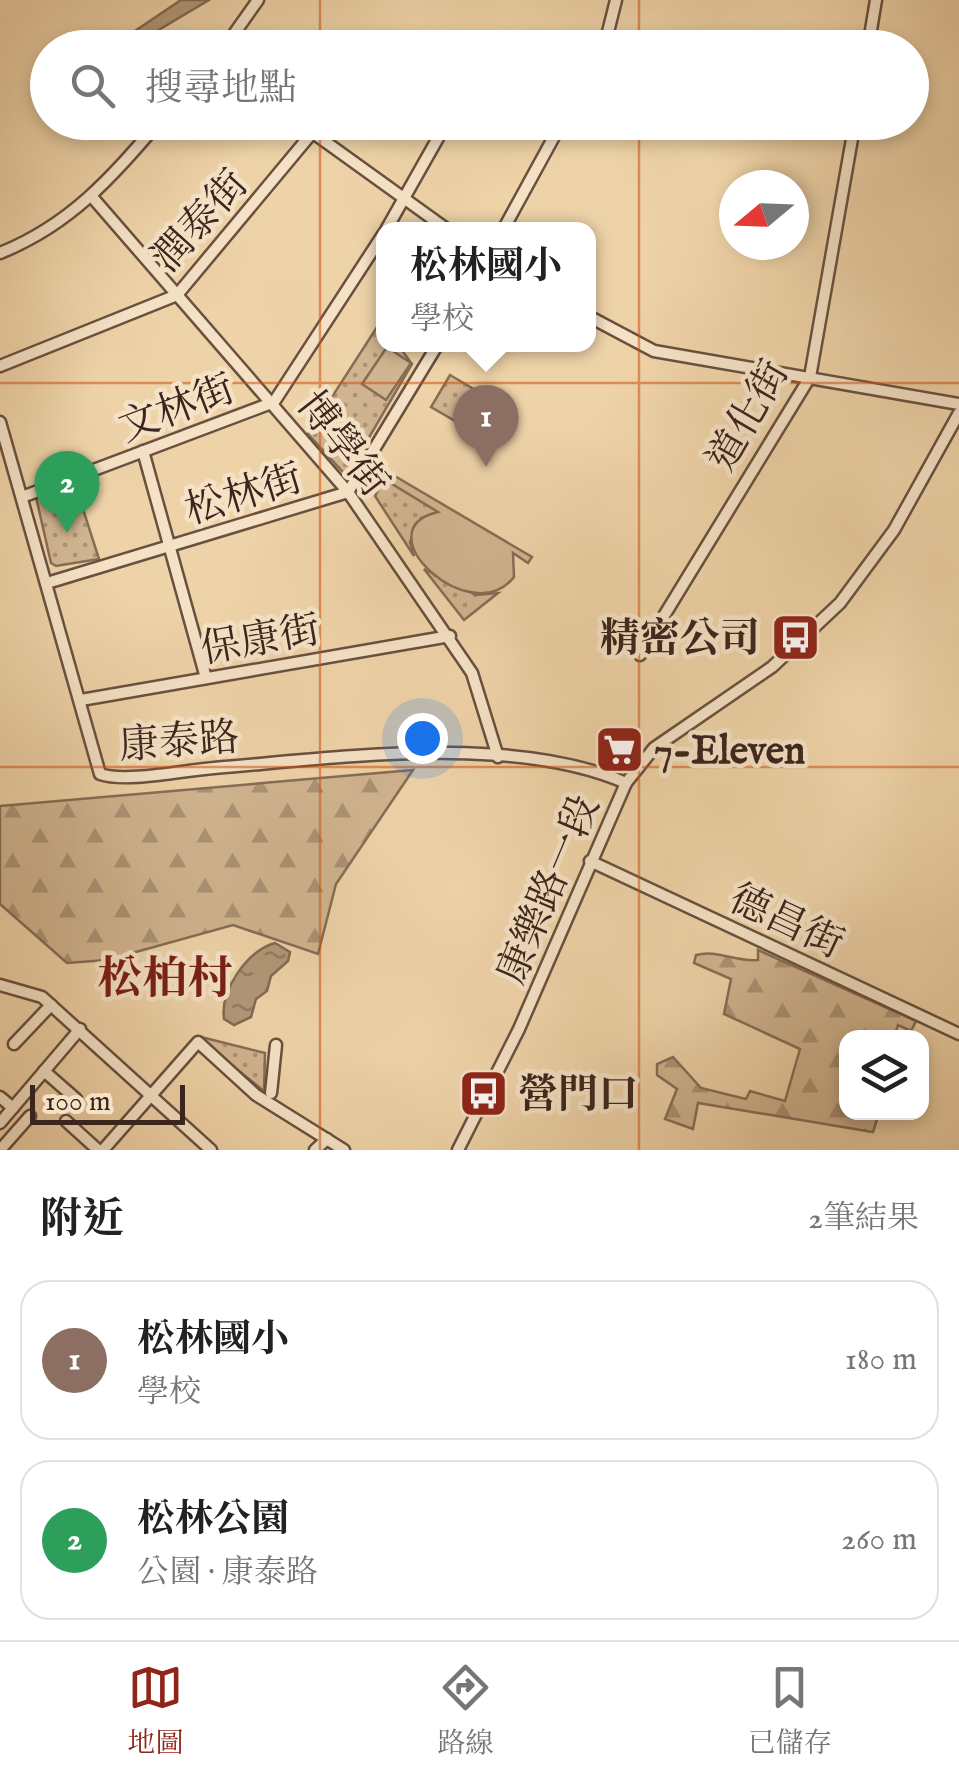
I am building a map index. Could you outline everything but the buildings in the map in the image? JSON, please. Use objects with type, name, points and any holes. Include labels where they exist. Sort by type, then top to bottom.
[{"type":"street","points":[[237,30],[258,0]]},
{"type":"street","points":[[608,30],[616,0]]},
{"type":"street","points":[[871,30],[876,0]]},
{"type":"street","points":[[0,253],[30,241],[93,198],[143,140]]},
{"type":"street","name":"潤泰街","points":[[0,366],[178,295],[306,140]]},
{"type":"street","points":[[322,140],[437,222]]},
{"type":"street","name":"文林街","points":[[392,222],[437,140]]},
{"type":"street","points":[[507,222],[552,140]]},
{"type":"street","name":"道化街","points":[[640,656],[810,377],[852,140]]},
{"type":"street","name":"博學街","points":[[93,198],[274,402],[348,492],[450,636],[484,702],[498,757]]},
{"type":"street","name":"文林街","points":[[22,497],[274,402],[376,246]]},
{"type":"street","points":[[596,321],[643,349],[959,404]]},
{"type":"street","name":"松林街","points":[[47,583],[348,492],[433,352]]},
{"type":"street","name":"康樂路一段","points":[[458,1150],[519,1030],[626,783],[654,748],[772,667],[840,603],[894,530],[959,413]]},
{"type":"street","name":"康泰路","points":[[0,422],[100,774],[108,777],[387,753],[498,757],[602,772],[626,783]]},
{"type":"street","points":[[143,451],[206,678]]},
{"type":"street","name":"保康街","points":[[81,700],[450,636]]},
{"type":"street","name":"德昌街","points":[[590,860],[959,1034]]},
{"type":"street","points":[[0,985],[42,997],[211,1150]]},
{"type":"street","points":[[14,1044],[52,1005]]},
{"type":"street","points":[[0,1122],[80,1029]]},
{"type":"street","points":[[66,1122],[101,1150],[198,1042],[256,1095],[344,1150]]},
{"type":"street","points":[[271,1094],[276,1045]]},
{"type":"street","points":[[44,1071],[76,1099]]},
{"type":"street","points":[[0,1097],[13,1108]]},
{"type":"street","points":[[0,1150],[30,1116]]},
{"type":"street","points":[[315,1150],[326,1139]]},
{"type":"green space","points":[[376,329],[376,352],[403,352],[412,364],[350,470],[343,472],[308,434]]},
{"type":"green space","points":[[384,352],[394,352],[411,363],[386,400],[362,384]]},
{"type":"green space","points":[[450,375],[499,404],[481,436],[431,407]]},
{"type":"green space","points":[[388,472],[532,557],[528,563],[513,553],[514,577],[495,591],[473,593],[451,585],[431,572],[417,555],[411,537],[417,522],[438,512],[384,479]]},
{"type":"green space","points":[[384,479],[440,512],[421,518],[410,542],[414,556],[375,496]]},
{"type":"green space","points":[[74,481],[99,559],[56,566],[51,563],[36,497]]},
{"type":"green space","points":[[424,569],[476,595],[498,593],[464,620]]},
{"type":"green space","points":[[413,770],[336,884],[318,954],[233,925],[107,960],[67,963],[0,904],[0,806]]},
{"type":"green space","points":[[758,950],[916,1021],[912,1030],[898,1025],[896,1030],[839,1030],[839,1120],[877,1120],[873,1132],[698,1103],[693,1129],[665,1119],[677,1089],[657,1075],[657,1064],[673,1057],[701,1088],[746,1099],[750,1091],[785,1101],[800,1049],[724,1014],[731,979],[694,963],[696,955],[704,954],[758,960]]},
{"type":"green space","points":[[201,1037],[265,1053],[264,1091],[201,1041]]},
{"type":"water","points":[[181,0],[209,0],[159,30],[136,30]]},
{"type":"water","points":[[275,943],[290,952],[288,961],[271,976],[267,991],[256,999],[251,1017],[234,1025],[224,1019],[231,984],[255,954]]},
{"type":"place","name":"松林國小","points":[[486,467]]},
{"type":"place","name":"松林公園","points":[[67,533]]},
{"type":"place","name":"精密公司","points":[[795,637]]},
{"type":"place","name":"7-Eleven","points":[[619,749]]},
{"type":"place","name":"營門口","points":[[483,1093]]},
{"type":"district","name":"松柏村","points":[[165,977]]}]
